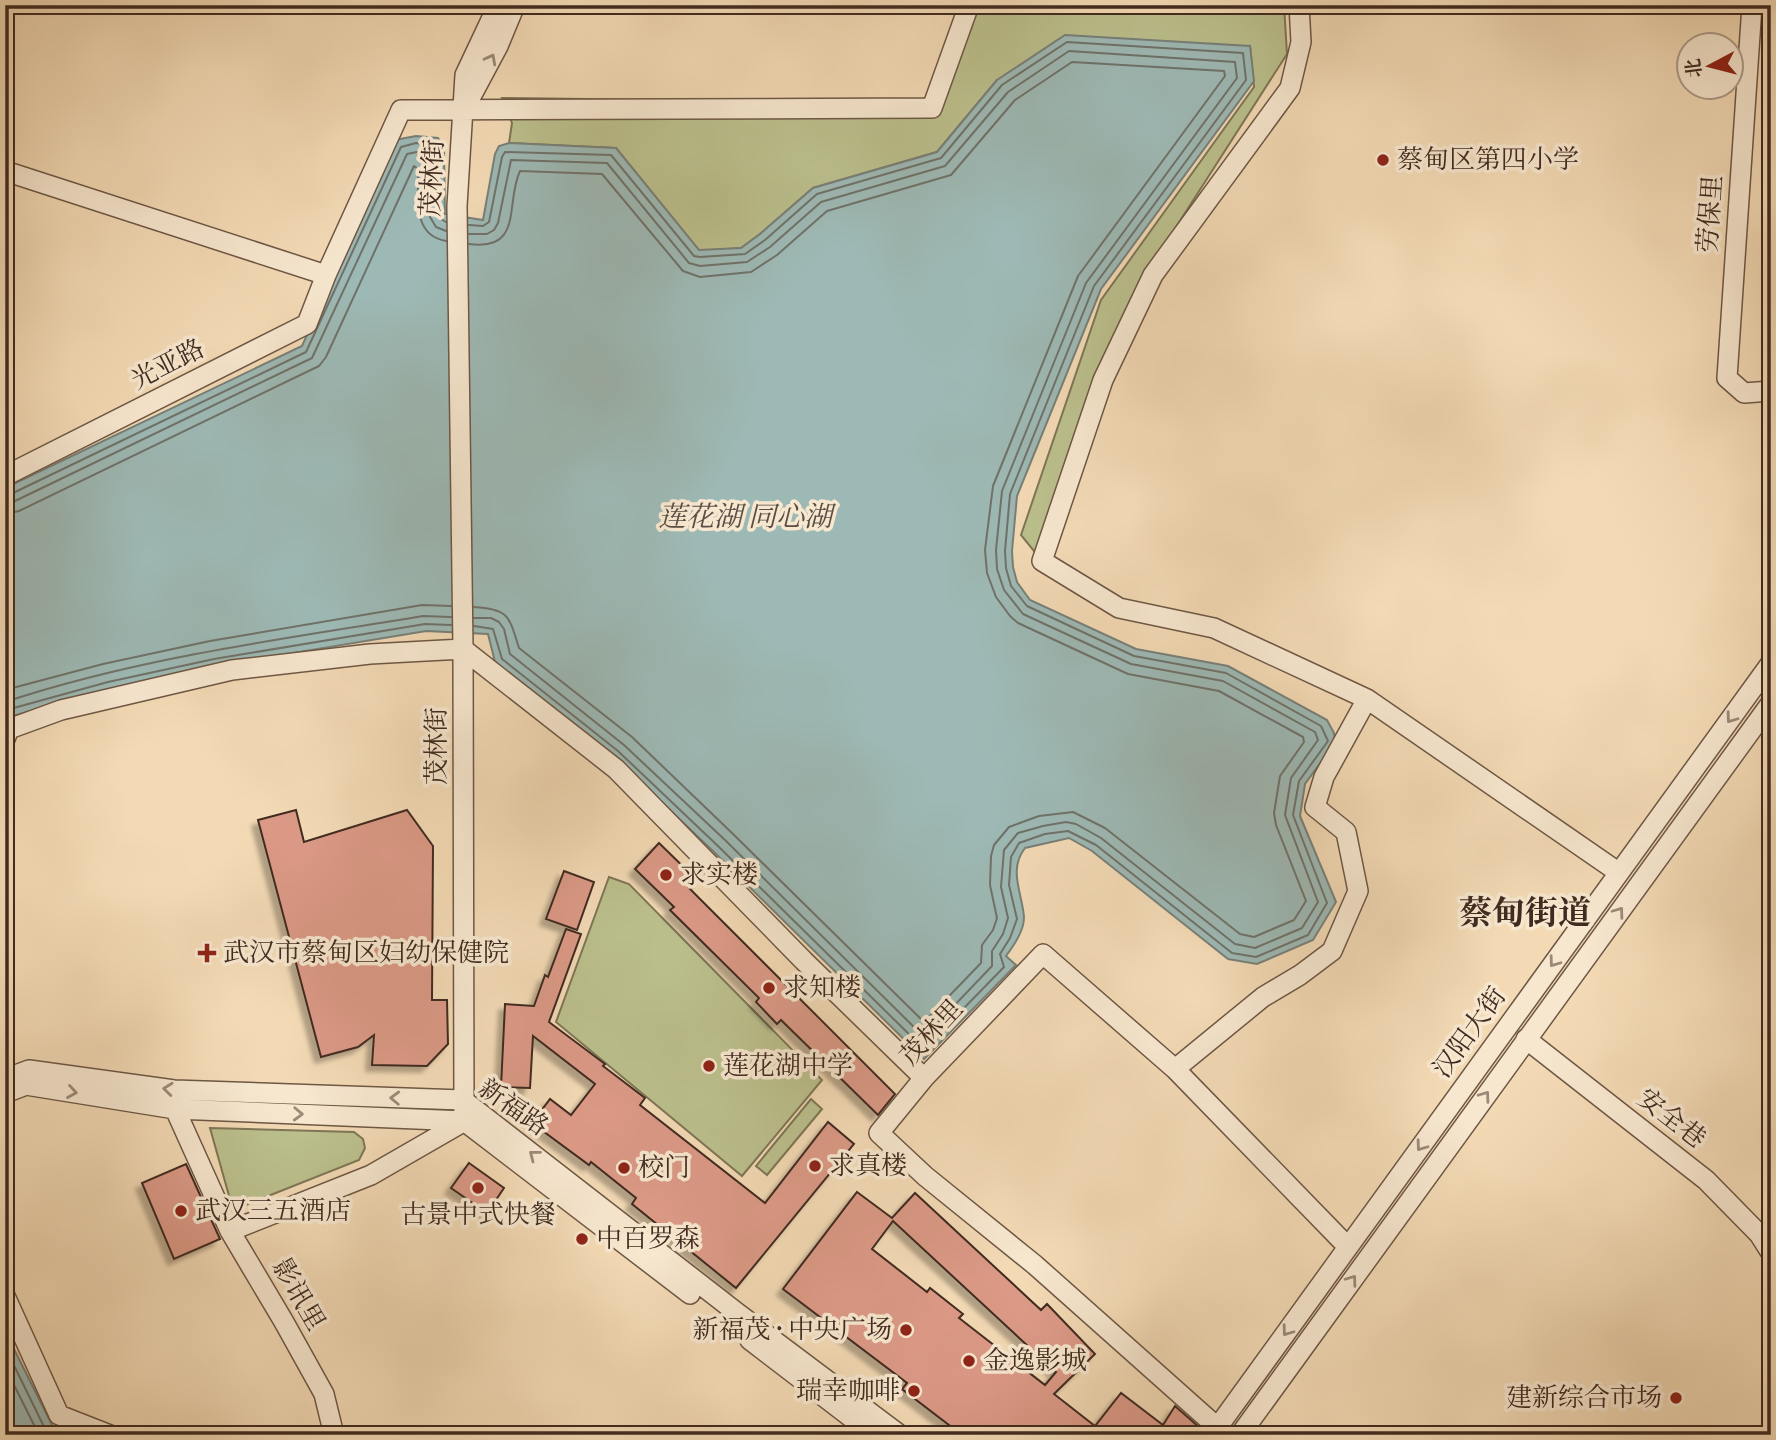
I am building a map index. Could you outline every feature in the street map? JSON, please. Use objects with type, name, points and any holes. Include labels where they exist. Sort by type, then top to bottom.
[{"type":"street","name":"茂林街","points":[[464,1121],[463,649],[457,206],[466,75],[498,5]]},
{"type":"street","name":"茂林街","points":[[463,111],[498,46],[516,5]]},
{"type":"street","points":[[463,111],[932,108],[969,5]]},
{"type":"street","points":[[1299,5],[1301,42],[1290,88],[1153,275],[1104,380],[1042,561],[1119,608],[1214,628],[1367,699],[1618,873]]},
{"type":"street","name":"劳保里","points":[[1752,5],[1727,378],[1744,393],[1771,391]]},
{"type":"street","name":"光亚路","points":[[5,475],[307,324],[326,275],[401,110],[463,111]]},
{"type":"street","points":[[5,171],[326,275]]},
{"type":"street","points":[[5,739],[9,729],[61,710],[232,670],[370,654],[463,649],[616,769],[804,961],[924,1078]]},
{"type":"street","name":"汉阳大街","points":[[1214,1431],[1771,663]]},
{"type":"street","points":[[1175,1069],[1263,997],[1300,975],[1332,951],[1358,891],[1346,832],[1315,807],[1324,777],[1367,699]]},
{"type":"street","name":"汉阳大街","points":[[1240,1435],[1771,703]]},
{"type":"street","name":"茂林里","points":[[1214,1431],[1035,1265],[925,1176],[879,1133],[924,1078],[1044,954],[1175,1069],[1348,1247]]},
{"type":"street","name":"安全巷","points":[[1526,1039],[1706,1180],[1759,1234],[1771,1253]]},
{"type":"street","name":"新福路","points":[[5,1079],[29,1070],[174,1090],[463,1100],[736,1312],[900,1435]]},
{"type":"street","name":"新福路","points":[[5,1093],[26,1085],[175,1109],[464,1121],[874,1435]]},
{"type":"street","name":"影讯里","points":[[175,1109],[230,1231],[285,1322],[324,1394],[334,1435]]},
{"type":"street","points":[[230,1231],[370,1175],[464,1121]]},
{"type":"street","points":[[5,1296],[59,1415],[110,1435]]},
{"type":"green space","points":[[966,5],[1284,5],[1287,54],[1135,291],[1042,561],[1021,535],[1101,300],[1254,87],[1250,46],[997,80],[937,152],[813,188],[741,248],[699,251],[616,148],[509,143],[512,123],[502,98],[918,103],[939,87]]},
{"type":"green space","points":[[609,877],[629,884],[822,1080],[742,1176],[556,1022]]},
{"type":"green space","points":[[811,1099],[822,1109],[767,1175],[756,1166]]},
{"type":"green space","points":[[210,1128],[354,1132],[363,1139],[365,1148],[359,1160],[233,1210]]},
{"type":"water","name":"莲花湖 同心湖","points":[[1065,35],[1250,46],[1254,81],[1101,289],[1017,496],[1012,551],[1017,582],[1030,600],[1136,649],[1228,666],[1327,720],[1334,733],[1335,743],[1305,784],[1300,816],[1336,902],[1313,940],[1257,964],[1228,959],[1092,851],[1069,838],[1025,848],[1017,865],[1024,922],[1018,938],[1006,956],[1016,965],[924,1059],[613,756],[495,662],[488,634],[426,631],[215,666],[110,689],[12,716],[5,726],[5,488],[302,346],[395,140],[416,136],[438,138],[444,148],[445,214],[483,220],[495,154],[499,146],[509,143],[616,148],[699,250],[741,248],[813,188],[937,152],[997,80]]},
{"type":"water","points":[[5,1331],[52,1425],[56,1435],[5,1435]]},
{"type":"building","points":[[296,810],[304,842],[407,810],[433,846],[432,1000],[447,1000],[448,1044],[427,1066],[372,1065],[374,1035],[358,1047],[321,1057],[258,820]]},
{"type":"building","points":[[659,843],[698,881],[690,889],[895,1094],[878,1115],[781,1020],[777,1024],[756,1002],[759,998],[670,910],[674,907],[635,869]]},
{"type":"building","points":[[564,871],[594,882],[577,930],[546,919]]},
{"type":"building","points":[[566,929],[581,934],[549,1022],[645,1098],[640,1105],[765,1203],[828,1122],[854,1144],[736,1288],[632,1204],[636,1198],[591,1162],[589,1165],[532,1123],[550,1099],[571,1115],[595,1084],[533,1036],[530,1088],[501,1087],[505,1004],[534,1006]]},
{"type":"building","name":"古景中式快餐","points":[[469,1163],[504,1188],[487,1213],[451,1188]]},
{"type":"building","name":"武汉三五酒店","points":[[186,1164],[220,1239],[174,1259],[142,1183]]},
{"type":"building","points":[[857,1192],[892,1218],[915,1193],[1041,1310],[1047,1304],[1095,1354],[1054,1394],[1095,1426],[1121,1393],[1163,1425],[1175,1406],[1200,1428],[1195,1435],[962,1435],[902,1389],[907,1383],[783,1289]],"holes":[[[893,1221],[1056,1372],[1045,1385],[959,1318],[963,1314],[930,1288],[927,1292],[872,1249]]]},
{"type":"place","name":"蔡甸区第四小学","points":[[1383,160]]},
{"type":"place","name":"求实楼","points":[[666,875]]},
{"type":"place","name":"武汉市蔡甸区妇幼保健院","points":[[207,953]]},
{"type":"place","name":"求知楼","points":[[769,988]]},
{"type":"place","name":"莲花湖中学","points":[[709,1066]]},
{"type":"place","name":"求真楼","points":[[815,1166]]},
{"type":"place","name":"校门","points":[[624,1168]]},
{"type":"place","name":"古景中式快餐","points":[[478,1188]]},
{"type":"place","name":"武汉三五酒店","points":[[181,1211]]},
{"type":"place","name":"中百罗森","points":[[582,1239]]},
{"type":"place","name":"新福茂 · 中央广场","points":[[906,1330]]},
{"type":"place","name":"金逸影城","points":[[969,1361]]},
{"type":"place","name":"瑞幸咖啡","points":[[914,1391]]},
{"type":"place","name":"建新综合市场","points":[[1676,1398]]},
{"type":"district","name":"蔡甸街道","points":[[1525,914]]}]
